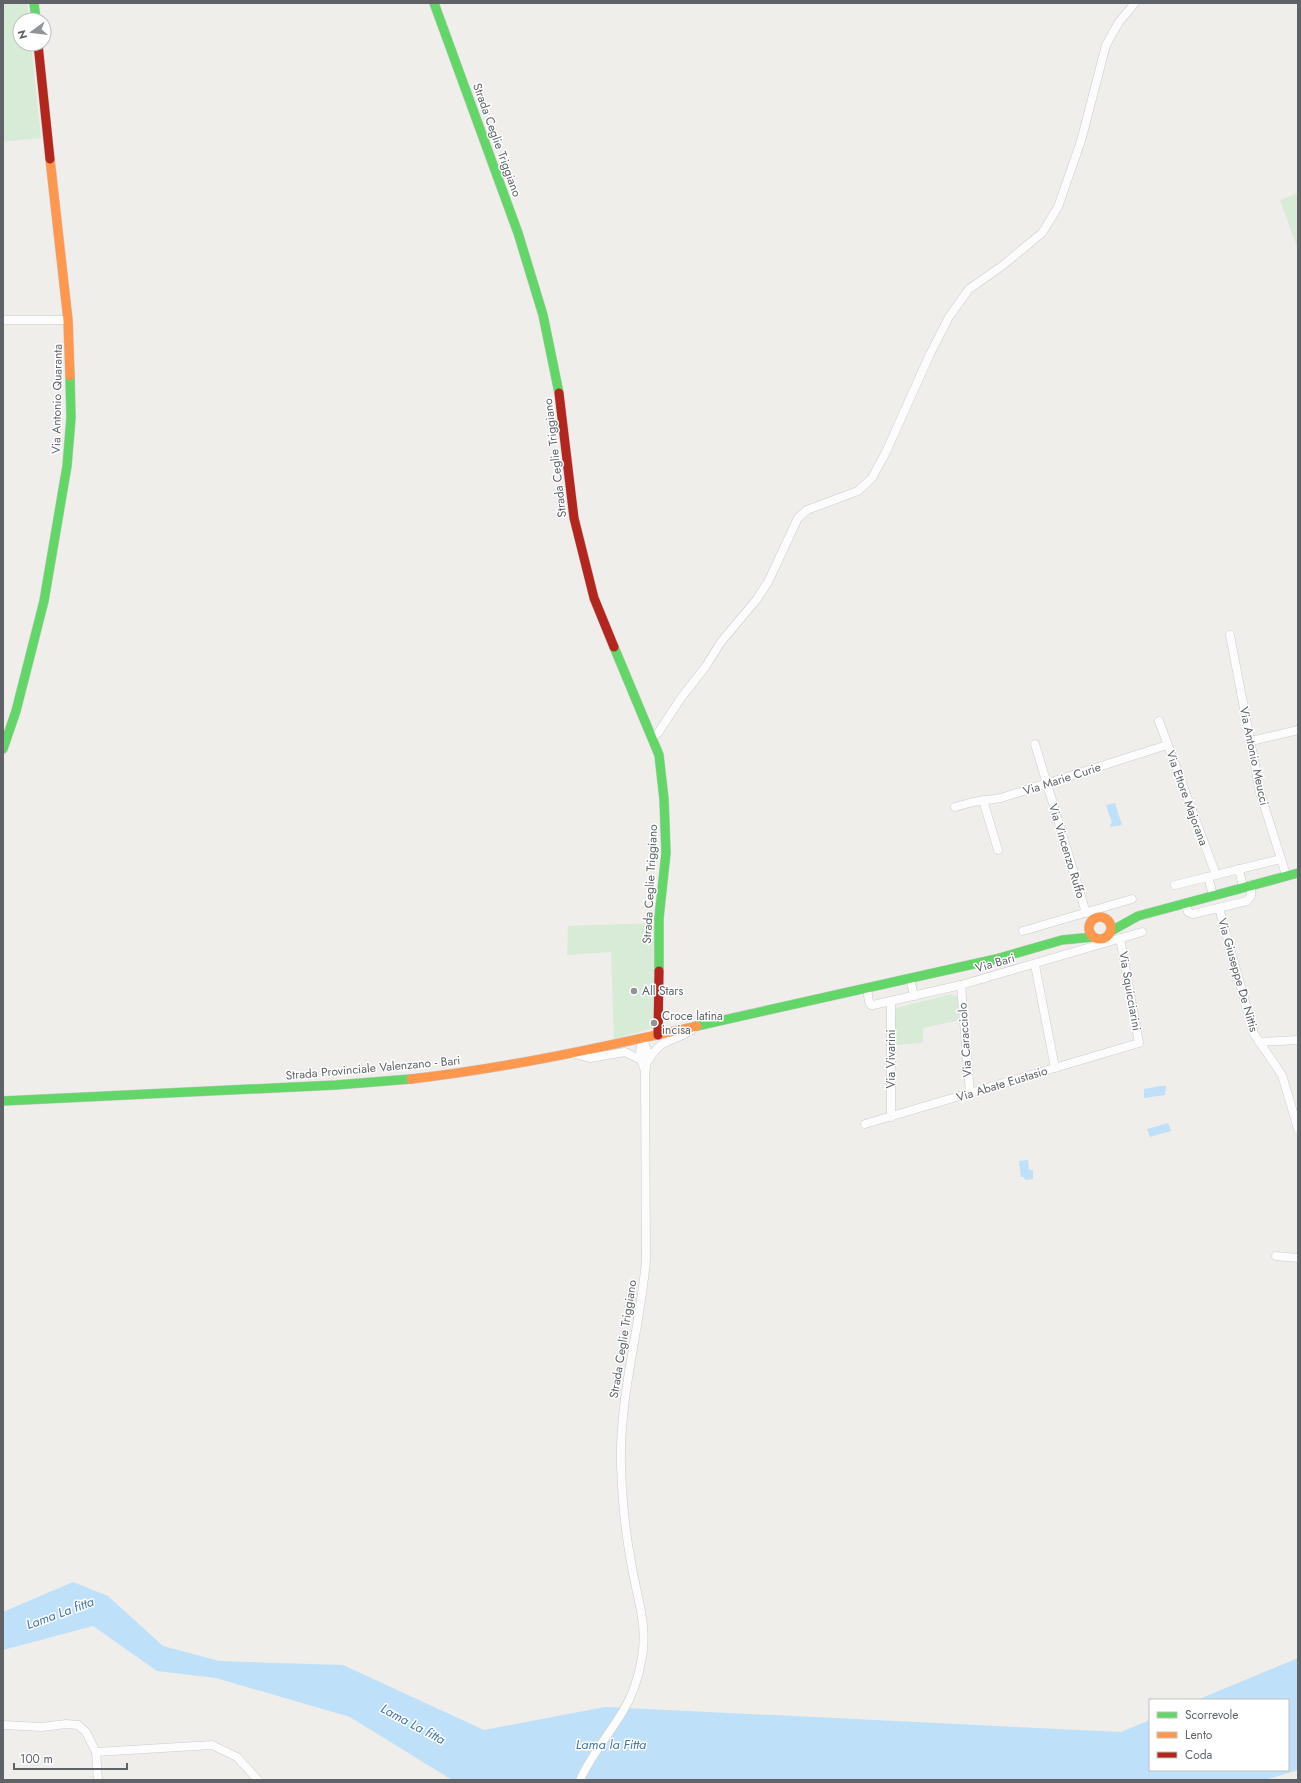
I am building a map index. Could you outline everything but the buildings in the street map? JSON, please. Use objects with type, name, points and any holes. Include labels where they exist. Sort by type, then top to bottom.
[{"type":"street","name":"Strada Ceglie Triggiano","points":[[434,3],[518,233],[543,315],[552,363],[559,388],[574,518],[594,598],[659,755],[666,826],[666,853],[660,918],[658,1034]]},
{"type":"street","points":[[652,738],[658,733],[681,698],[706,666],[721,642],[757,599],[768,582],[798,518],[807,510],[858,491],[872,478],[886,452],[930,354],[949,317],[969,289],[1002,266],[1042,233],[1058,207],[1081,142],[1106,45],[1119,22],[1135,3]]},
{"type":"street","name":"Via Antonio Quaranta","points":[[3,748],[16,710],[44,601],[67,466],[71,418],[68,320],[39,52]]},
{"type":"street","points":[[3,320],[68,320]]},
{"type":"street","name":"Via Antonio Meucci","points":[[1230,635],[1260,792],[1281,859],[1294,876]]},
{"type":"street","name":"Via Ettore Majorana","points":[[1159,721],[1212,876],[1213,895]]},
{"type":"street","points":[[1251,741],[1298,732]]},
{"type":"street","name":"Via Vincenzo Ruffo","points":[[1034,744],[1086,913]]},
{"type":"street","name":"Via Marie Curie","points":[[955,807],[983,800],[1001,798],[1167,745]]},
{"type":"street","points":[[983,800],[998,850]]},
{"type":"street","points":[[1175,885],[1281,859]]},
{"type":"street","points":[[1185,903],[1188,912],[1191,914],[1247,901],[1251,896],[1239,870]]},
{"type":"street","name":"Via Bari","points":[[1023,931],[1086,913],[1096,914],[1106,918],[1138,916],[1247,886],[1294,876]]},
{"type":"street","name":"Via Bari","points":[[1062,940],[1089,924],[1096,914],[1132,899]]},
{"type":"street","name":"Via Giuseppe De Nittis","points":[[1219,908],[1252,1028],[1259,1042],[1270,1055],[1282,1075],[1298,1129]]},
{"type":"street","name":"Via Bari","points":[[1104,941],[1110,934],[1111,930],[1138,916]]},
{"type":"street","points":[[1106,918],[1111,924],[1111,930]]},
{"type":"street","points":[[1089,924],[1089,931],[1093,937]]},
{"type":"street","name":"Via Bari","points":[[867,988],[869,1002],[871,1005],[891,1001],[961,985],[1035,965],[1104,941],[1142,932]]},
{"type":"street","name":"Via Bari","points":[[787,1006],[996,959],[1062,940],[1093,937],[1104,941]]},
{"type":"street","name":"Via Squicciarini","points":[[1120,938],[1139,1044]]},
{"type":"street","points":[[1035,965],[1054,1068]]},
{"type":"street","points":[[910,978],[914,996]]},
{"type":"street","name":"Via Caracciolo","points":[[961,985],[970,1094]]},
{"type":"street","name":"Via Vivarini","points":[[891,1001],[891,1117]]},
{"type":"street","name":"Strada Provinciale Valenzano - Bari","points":[[3,1101],[313,1087],[404,1080],[465,1073],[573,1053],[787,1006]]},
{"type":"street","points":[[573,1053],[590,1058],[625,1052],[644,1061],[665,1042],[685,1035],[703,1024]]},
{"type":"street","name":"Strada Ceglie Triggiano","points":[[580,1780],[590,1759],[623,1711],[633,1691],[642,1656],[643,1620],[631,1563],[624,1513],[621,1465],[622,1419],[644,1289],[646,1260],[646,1074],[644,1061],[647,1050],[643,1038]]},
{"type":"street","points":[[1259,1042],[1298,1040]]},
{"type":"street","name":"Via Abate Eustasio","points":[[865,1124],[1139,1044]]},
{"type":"street","points":[[1276,1256],[1298,1258]]},
{"type":"street","points":[[3,1725],[42,1728],[66,1724],[78,1725],[86,1732],[96,1752],[98,1780]]},
{"type":"street","points":[[96,1752],[212,1745],[237,1757],[258,1780]]},
{"type":"green space","points":[[3,3],[27,3],[28,12],[12,12],[12,52],[32,52],[41,138],[3,142]]},
{"type":"green space","points":[[1298,193],[1298,250],[1280,200]]},
{"type":"green space","name":"All Stars","points":[[656,923],[656,1027],[614,1039],[611,952],[567,955],[568,926]]},
{"type":"green space","points":[[951,994],[958,997],[959,1020],[923,1028],[923,1043],[895,1045],[896,1008]]},
{"type":"water","points":[[1115,803],[1122,825],[1111,827],[1110,824],[1112,823],[1106,805]]},
{"type":"water","points":[[1166,1086],[1165,1095],[1144,1098],[1144,1089]]},
{"type":"water","points":[[1168,1123],[1171,1131],[1150,1137],[1147,1129]]},
{"type":"water","points":[[1028,1160],[1029,1170],[1033,1170],[1033,1179],[1025,1180],[1024,1177],[1021,1177],[1019,1161]]},
{"type":"water","name":"Lama la Fitta","points":[[73,1582],[108,1596],[163,1646],[219,1661],[343,1665],[484,1730],[605,1707],[1121,1732],[1149,1720],[1149,1771],[1289,1771],[1289,1699],[1199,1699],[1298,1658],[1298,1770],[1265,1780],[452,1780],[350,1717],[216,1678],[157,1671],[93,1626],[3,1650],[3,1612]]},
{"type":"traffic: fast","points":[[34,3],[35,12]]},
{"type":"traffic: fast","points":[[434,3],[518,233],[543,315],[559,393]]},
{"type":"traffic: fast","points":[[3,749],[16,711],[44,601],[67,466],[71,418],[70,376]]},
{"type":"traffic: fast","points":[[614,647],[659,755],[664,799],[666,853],[659,918],[659,971]]},
{"type":"traffic: fast","points":[[1111,931],[1138,916],[1298,873]]},
{"type":"traffic: fast","points":[[697,1026],[996,959],[1062,940],[1093,937]]},
{"type":"traffic: fast","points":[[3,1101],[336,1085],[411,1079]]},
{"type":"traffic: slow","points":[[50,159],[68,320],[70,376]]},
{"type":"traffic: slow","points":[[1100,917],[1108,920],[1111,928],[1108,936],[1100,939],[1092,936],[1089,928],[1092,920],[1100,917]]},
{"type":"traffic: slow","points":[[411,1079],[519,1063],[697,1026]]},
{"type":"traffic: jam","points":[[39,52],[50,159]]},
{"type":"traffic: jam","points":[[559,393],[574,518],[594,598],[614,647]]},
{"type":"traffic: jam","points":[[658,1035],[659,971]]},
{"type":"place","name":"All Stars","points":[[634,991]]},
{"type":"place","name":"Croce latina incisa","points":[[654,1023]]},
{"type":"water label","name":"Lama La fitta","points":[[60,1613]]},
{"type":"water label","name":"Lama La fitta","points":[[413,1724]]}]
